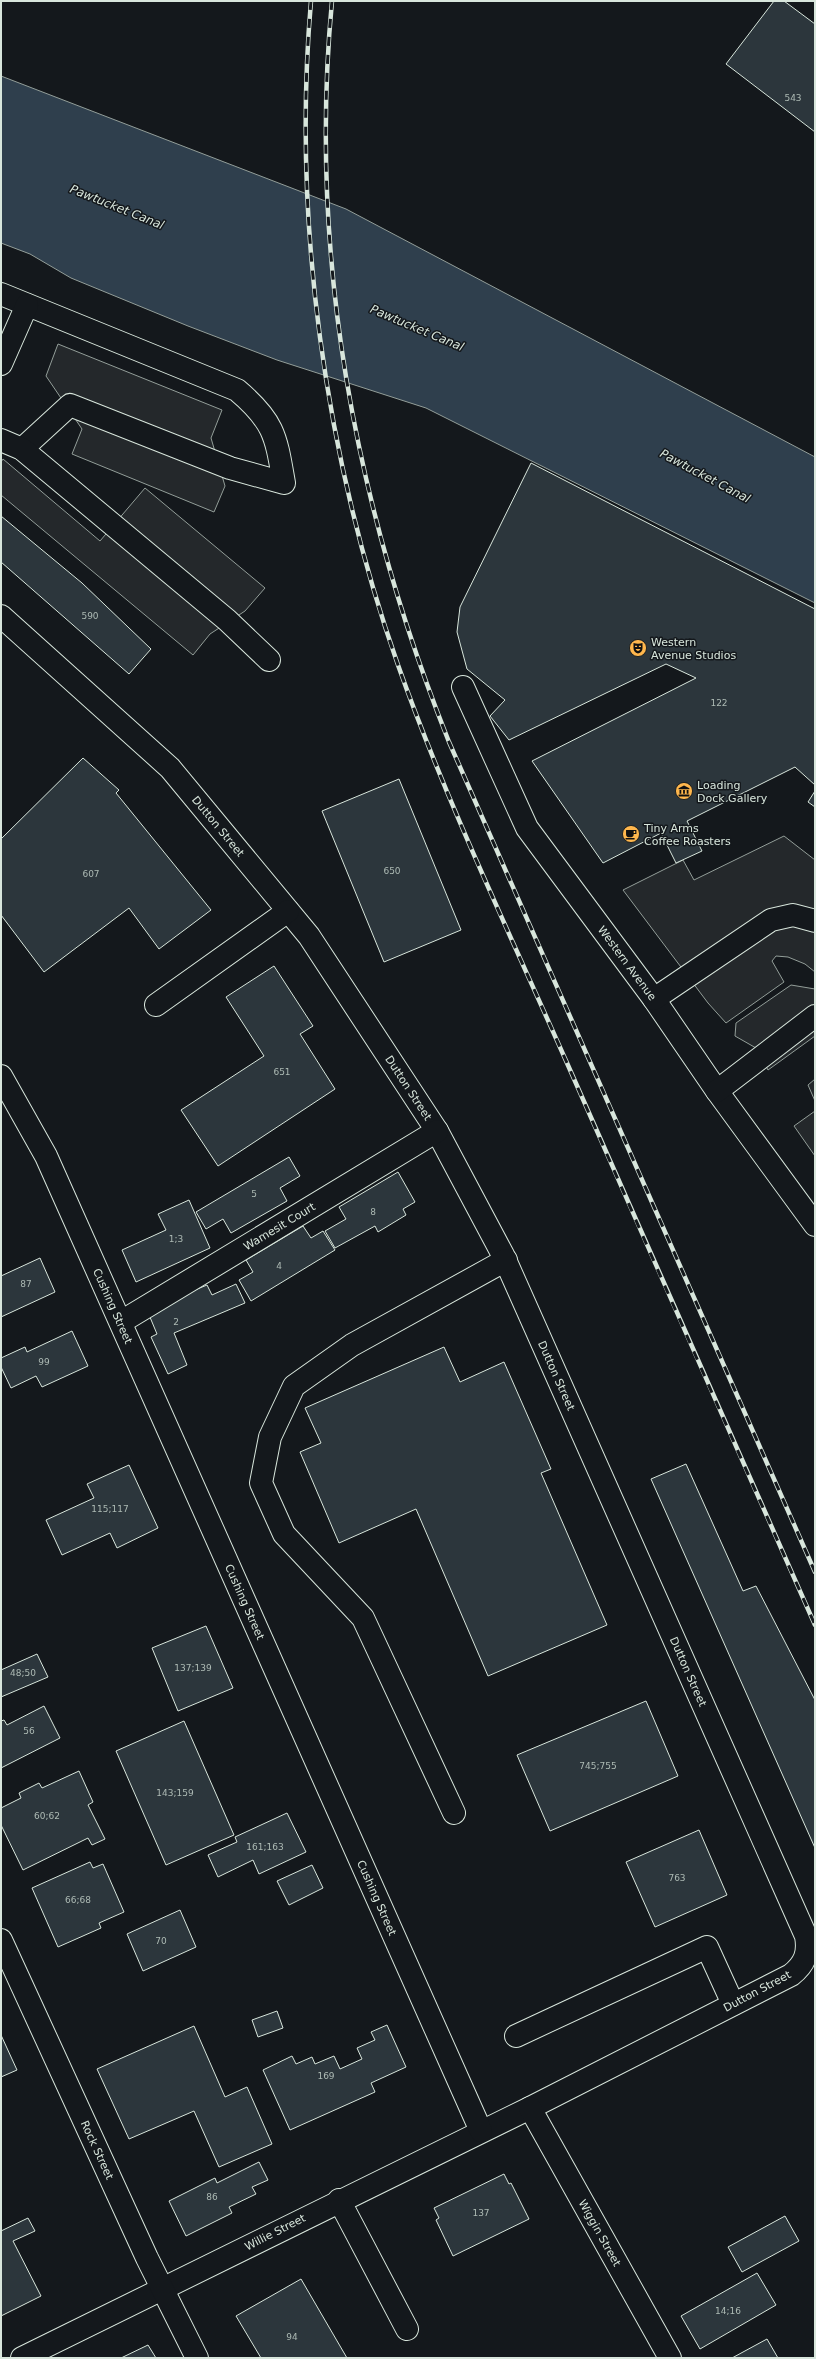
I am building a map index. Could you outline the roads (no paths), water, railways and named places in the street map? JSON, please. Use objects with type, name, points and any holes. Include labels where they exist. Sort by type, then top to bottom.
[{"type":"street","points":[[1,294],[237,390],[249,400],[270,425],[276,441],[284,483],[230,468],[70,405],[22,449]]},
{"type":"street","points":[[1,364],[27,305]]},
{"type":"street","points":[[1,440],[22,449],[227,620],[269,660]]},
{"type":"street","name":"Dutton Street","points":[[1,616],[170,768],[309,936],[437,1131],[506,1260],[811,1944],[808,1947],[806,1958],[800,1968],[530,2108]]},
{"type":"street","name":"Western Avenue","points":[[463,687],[527,828],[654,999],[718,1091],[815,1225]]},
{"type":"street","points":[[156,1005],[288,911]]},
{"type":"street","points":[[654,999],[771,920],[793,915],[815,921]]},
{"type":"street","points":[[718,1091],[815,1016]]},
{"type":"street","name":"Cushing Street","points":[[1,1076],[46,1156],[481,2131]]},
{"type":"street","name":"Wamesit Court","points":[[121,1322],[437,1131]]},
{"type":"street","points":[[454,1813],[363,1618],[284,1534],[261,1483],[270,1437],[294,1386],[352,1344],[506,1260]]},
{"type":"street","name":"Rock Street","points":[[1,1940],[162,2289],[197,2358]]},
{"type":"street","points":[[516,2036],[707,1947],[733,2004]]},
{"type":"street","name":"Willie Street","points":[[22,2358],[339,2200],[530,2108]]},
{"type":"street","name":"Wiggin Street","points":[[530,2108],[670,2358]]},
{"type":"street","points":[[339,2200],[407,2329]]},
{"type":"water","name":"Pawtucket Canal","points":[[1,76],[346,209],[815,457],[815,603],[426,408],[277,360],[188,326],[71,278],[30,254],[1,243]]},
{"type":"railway","points":[[311,1],[306,84],[306,168],[311,253],[320,338],[333,422],[351,504],[373,586],[398,665],[436,766],[457,816],[815,1625]]},
{"type":"railway","points":[[332,1],[326,96],[327,191],[334,285],[346,378],[364,471],[388,562],[416,653],[449,742],[815,1572]]},
{"type":"place","name":"Western Avenue Studios","points":[[638,648]]},
{"type":"place","name":"Loading Dock Gallery","points":[[684,791]]},
{"type":"place","name":"Tiny Arms Coffee Roasters","points":[[631,834]]}]
